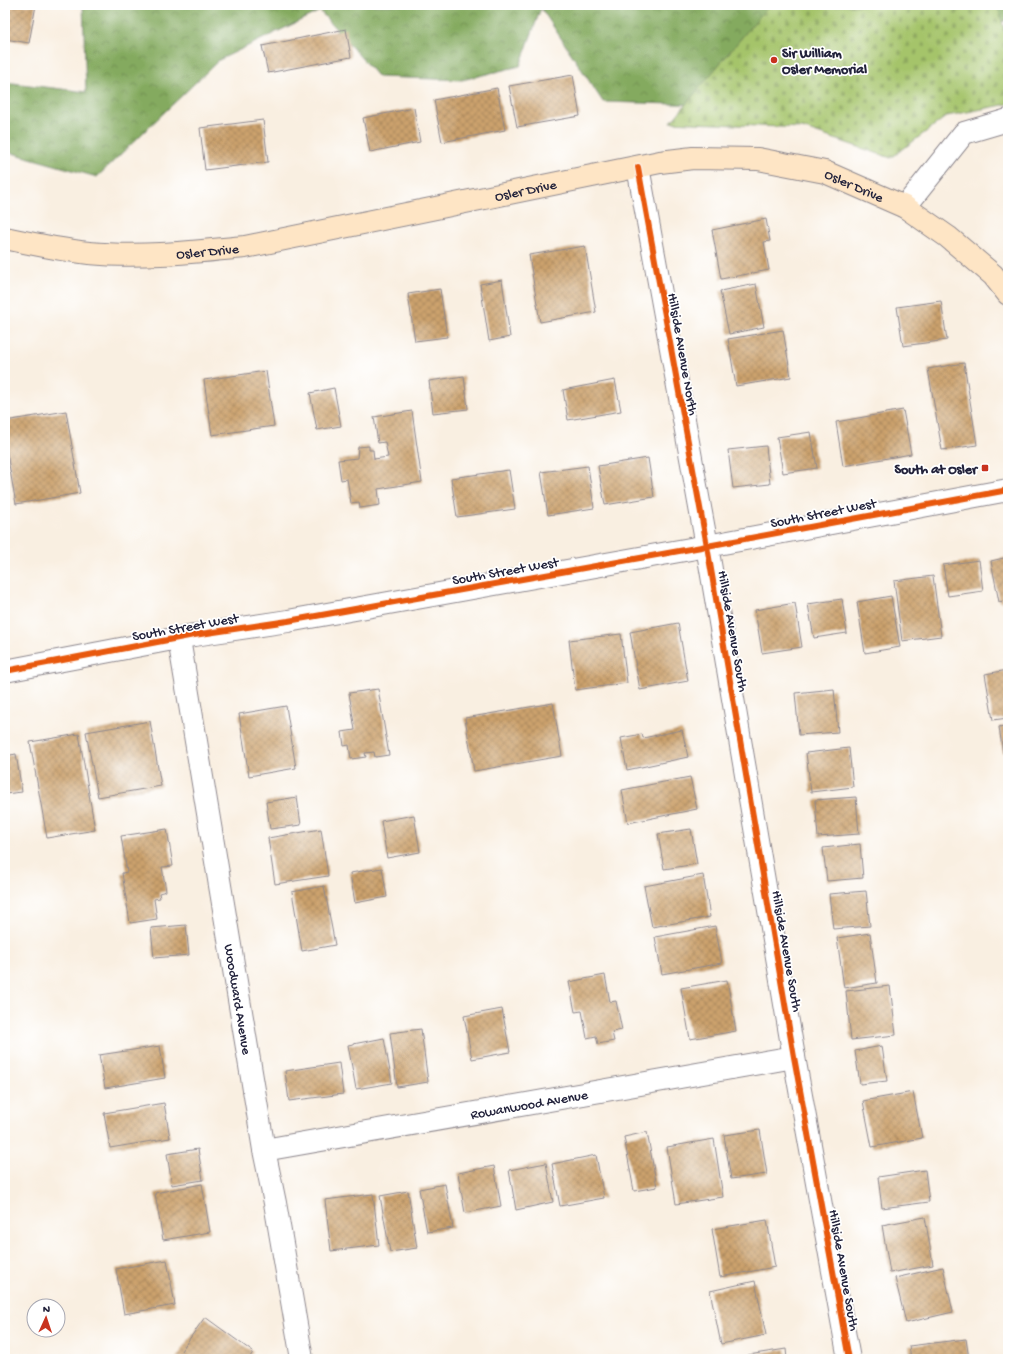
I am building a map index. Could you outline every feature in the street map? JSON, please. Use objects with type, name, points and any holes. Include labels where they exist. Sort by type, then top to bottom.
[{"type":"main road","name":"Osler Drive","points":[[5,238],[89,253],[181,253],[245,247],[638,167],[693,158],[758,159],[825,172],[905,207],[948,237],[993,275],[1008,294]]},
{"type":"street","points":[[905,207],[964,133],[1008,120]]},
{"type":"street","name":"Hillside Avenue North","points":[[638,167],[707,546]]},
{"type":"street","name":"South Street West","points":[[5,671],[707,546],[1008,490]]},
{"type":"street","name":"Hillside Avenue South","points":[[707,546],[794,1057],[849,1359]]},
{"type":"street","name":"Woodward Avenue","points":[[178,639],[264,1150],[275,1203],[302,1359]]},
{"type":"street","name":"Rowanwood Avenue","points":[[264,1150],[794,1057]]},
{"type":"green space","points":[[83,5],[1008,5],[1008,20],[980,28],[778,107],[603,102],[541,8],[520,66],[462,80],[378,77],[320,11],[219,60],[97,177],[5,151],[5,82],[86,92]]},
{"type":"green space","points":[[769,5],[997,5],[1008,41],[1008,104],[947,116],[891,158],[802,128],[671,122]]},
{"type":"building","points":[[5,5],[36,5],[29,43],[5,39]]},
{"type":"building","points":[[346,29],[351,57],[268,73],[262,46]]},
{"type":"building","points":[[573,75],[580,116],[517,127],[509,86]]},
{"type":"building","points":[[497,88],[505,130],[442,142],[434,100]]},
{"type":"building","points":[[414,108],[420,142],[370,152],[363,118]]},
{"type":"building","points":[[263,120],[268,162],[205,170],[200,128]]},
{"type":"building","points":[[766,219],[770,241],[764,242],[769,270],[721,279],[712,230]]},
{"type":"building","points":[[585,246],[596,312],[540,322],[529,255]]},
{"type":"building","points":[[502,280],[510,337],[489,341],[480,284]]},
{"type":"building","points":[[756,284],[764,327],[729,334],[720,291]]},
{"type":"building","points":[[440,289],[447,337],[415,341],[408,294]]},
{"type":"building","points":[[941,301],[947,340],[903,346],[897,307]]},
{"type":"building","points":[[783,330],[791,377],[736,386],[728,339]]},
{"type":"building","points":[[964,363],[977,445],[942,450],[928,369]]},
{"type":"building","points":[[266,371],[274,426],[212,435],[204,380]]},
{"type":"building","points":[[464,376],[468,409],[433,413],[429,381]]},
{"type":"building","points":[[615,380],[621,411],[568,420],[563,390]]},
{"type":"building","points":[[334,388],[341,426],[317,430],[310,393]]},
{"type":"building","points":[[903,410],[911,454],[843,466],[836,422]]},
{"type":"building","points":[[66,411],[80,493],[16,504],[5,442],[5,421]]},
{"type":"building","points":[[412,411],[422,482],[378,489],[380,505],[360,508],[359,502],[351,503],[347,479],[341,480],[338,460],[357,458],[358,447],[369,446],[369,450],[373,450],[374,459],[388,457],[385,442],[378,443],[374,417]]},
{"type":"building","points":[[811,432],[817,468],[783,473],[777,437]]},
{"type":"building","points":[[766,446],[770,484],[733,488],[728,450]]},
{"type":"building","points":[[648,458],[654,497],[605,505],[598,466]]},
{"type":"building","points":[[588,466],[594,508],[548,515],[541,472]]},
{"type":"building","points":[[509,470],[515,509],[457,517],[451,478]]},
{"type":"building","points":[[1008,557],[1008,600],[999,602],[991,561]]},
{"type":"building","points":[[979,560],[983,591],[948,596],[943,565]]},
{"type":"building","points":[[933,576],[941,636],[902,641],[894,581]]},
{"type":"building","points":[[891,596],[900,647],[865,653],[857,602]]},
{"type":"building","points":[[842,599],[847,633],[814,638],[808,604]]},
{"type":"building","points":[[795,603],[802,647],[762,653],[755,610]]},
{"type":"building","points":[[678,623],[688,681],[640,690],[630,632]]},
{"type":"building","points":[[621,634],[627,683],[575,690],[569,640]]},
{"type":"building","points":[[1008,670],[1008,718],[993,720],[985,674]]},
{"type":"building","points":[[378,689],[389,755],[375,757],[374,752],[365,753],[366,757],[351,759],[349,745],[344,746],[342,732],[355,730],[349,693]]},
{"type":"building","points":[[834,689],[838,732],[799,735],[795,693]]},
{"type":"building","points":[[553,703],[562,756],[474,771],[465,718]]},
{"type":"building","points":[[286,706],[296,768],[249,776],[239,714]]},
{"type":"building","points":[[150,721],[161,786],[98,797],[86,732]]},
{"type":"building","points":[[1008,725],[1008,752],[1003,753],[999,727]]},
{"type":"building","points":[[682,730],[688,757],[627,770],[621,738],[642,734],[643,738]]},
{"type":"building","points":[[79,734],[95,830],[47,838],[30,742]]},
{"type":"building","points":[[849,748],[853,787],[811,792],[806,753]]},
{"type":"building","points":[[16,754],[22,792],[5,794],[5,756]]},
{"type":"building","points":[[690,777],[697,809],[628,823],[622,790]]},
{"type":"building","points":[[297,797],[301,825],[270,829],[266,802]]},
{"type":"building","points":[[856,797],[859,834],[818,837],[815,800]]},
{"type":"building","points":[[414,815],[420,852],[387,858],[381,821]]},
{"type":"building","points":[[167,829],[173,866],[162,867],[166,891],[159,893],[160,898],[154,899],[157,919],[130,923],[122,873],[127,872],[121,836]]},
{"type":"building","points":[[321,829],[328,876],[275,884],[268,838]]},
{"type":"building","points":[[691,829],[697,864],[664,869],[658,834]]},
{"type":"building","points":[[860,844],[863,878],[827,881],[823,848]]},
{"type":"building","points":[[382,868],[387,897],[355,903],[350,873]]},
{"type":"building","points":[[703,875],[710,917],[652,927],[644,886]]},
{"type":"building","points":[[324,886],[335,945],[302,951],[292,892]]},
{"type":"building","points":[[866,891],[870,926],[833,929],[829,894]]},
{"type":"building","points":[[186,925],[189,955],[154,958],[151,928]]},
{"type":"building","points":[[715,926],[722,963],[662,974],[655,937]]},
{"type":"building","points":[[870,933],[877,983],[844,988],[837,938]]},
{"type":"building","points":[[605,975],[610,1002],[616,1001],[622,1030],[612,1032],[614,1041],[598,1044],[596,1036],[587,1038],[582,1011],[575,1012],[569,982]]},
{"type":"building","points":[[727,980],[736,1031],[690,1039],[681,988]]},
{"type":"building","points":[[890,986],[896,1035],[851,1040],[846,991]]},
{"type":"building","points":[[502,1009],[510,1052],[472,1059],[464,1016]]},
{"type":"building","points":[[421,1029],[428,1082],[397,1087],[390,1033]]},
{"type":"building","points":[[384,1038],[392,1083],[356,1089],[348,1045]]},
{"type":"building","points":[[160,1046],[165,1078],[105,1088],[99,1055]]},
{"type":"building","points":[[882,1046],[887,1081],[860,1084],[855,1051]]},
{"type":"building","points":[[339,1063],[343,1094],[289,1101],[285,1071]]},
{"type":"building","points":[[913,1092],[922,1138],[872,1147],[863,1101]]},
{"type":"building","points":[[164,1103],[170,1138],[110,1148],[104,1113]]},
{"type":"building","points":[[760,1130],[767,1174],[731,1179],[724,1135]]},
{"type":"building","points":[[647,1132],[657,1187],[634,1191],[624,1137]]},
{"type":"building","points":[[714,1139],[723,1197],[676,1204],[667,1147]]},
{"type":"building","points":[[198,1149],[203,1180],[172,1185],[167,1154]]},
{"type":"building","points":[[596,1155],[604,1198],[560,1206],[552,1164]]},
{"type":"building","points":[[546,1163],[553,1202],[516,1210],[509,1170]]},
{"type":"building","points":[[494,1166],[501,1206],[465,1213],[458,1173]]},
{"type":"building","points":[[925,1170],[929,1202],[882,1208],[878,1177]]},
{"type":"building","points":[[202,1184],[210,1232],[163,1240],[155,1193]]},
{"type":"building","points":[[445,1184],[453,1228],[427,1232],[419,1189]]},
{"type":"building","points":[[408,1191],[417,1248],[390,1252],[380,1196]]},
{"type":"building","points":[[373,1194],[379,1245],[331,1251],[325,1200]]},
{"type":"building","points":[[925,1217],[933,1265],[890,1273],[882,1225]]},
{"type":"building","points":[[767,1220],[775,1267],[720,1277],[712,1229]]},
{"type":"building","points":[[167,1260],[175,1305],[124,1314],[116,1269]]},
{"type":"building","points":[[943,1267],[953,1312],[906,1323],[895,1278]]},
{"type":"building","points":[[755,1281],[766,1335],[721,1344],[710,1291]]},
{"type":"building","points":[[205,1317],[253,1352],[249,1359],[176,1358]]},
{"type":"building","points":[[966,1339],[969,1359],[911,1359],[909,1346]]},
{"type":"building","points":[[786,1349],[787,1359],[749,1359],[748,1355]]},
{"type":"cycle path","points":[[638,167],[707,546],[794,1057],[849,1359]]},
{"type":"cycle path","points":[[5,671],[194,635],[288,621],[707,546],[1008,490]]},
{"type":"place","name":"Sir William Osler Memorial","points":[[774,60]]},
{"type":"place","name":"South at Osler","points":[[985,468]]}]
